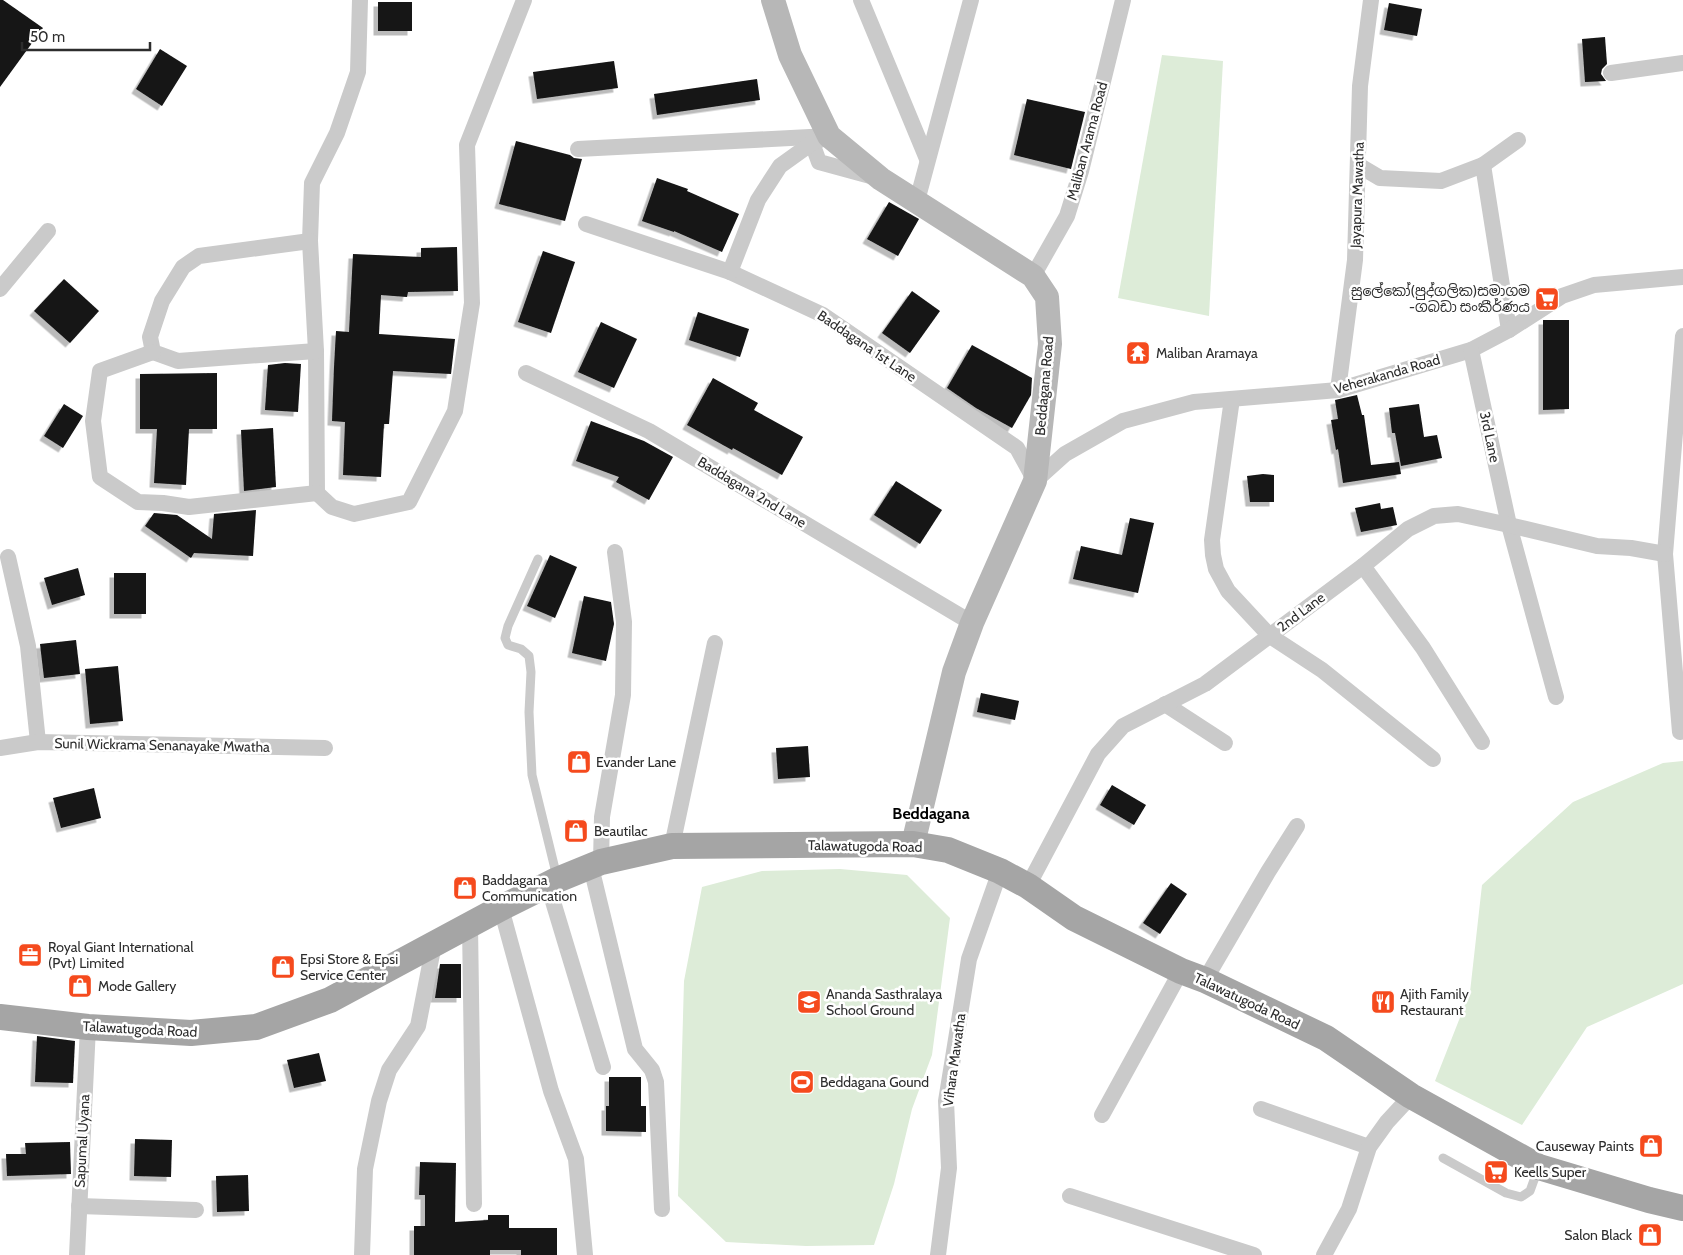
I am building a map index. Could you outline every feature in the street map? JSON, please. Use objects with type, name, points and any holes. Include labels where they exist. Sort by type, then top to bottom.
[{"type":"main road","name":"Talawatugoda Road","points":[[0,1016],[88,1027],[191,1033],[256,1027],[330,1000],[501,908],[596,865],[672,846],[913,844],[948,850],[1000,871],[1028,886],[1074,918],[1326,1038],[1411,1096],[1538,1167],[1649,1200],[1683,1208]]},
{"type":"street","points":[[360,0],[358,72],[337,133],[312,183],[310,241],[316,351],[317,493],[332,507],[354,514],[409,502],[456,411],[472,303],[467,145],[524,0]]},
{"type":"street","name":"Beddagana Road","points":[[773,0],[820,140],[1033,276],[1046,297],[1050,344],[1035,481],[972,623],[954,672],[913,844]]},
{"type":"street","points":[[861,0],[928,159]]},
{"type":"street","points":[[918,202],[970,0]]},
{"type":"street","name":"Maliban Arama Road","points":[[1033,276],[1067,216],[1081,171],[1123,0]]},
{"type":"street","name":"Jayapura Mawatha","points":[[1338,390],[1355,260],[1360,86],[1371,0]]},
{"type":"street","points":[[1611,73],[1683,63]]},
{"type":"street","points":[[578,149],[820,140]]},
{"type":"street","points":[[730,272],[758,200],[774,174],[780,166],[820,140]]},
{"type":"street","points":[[1358,165],[1380,178],[1441,182],[1483,165],[1518,140]]},
{"type":"street","points":[[1483,165],[1509,330]]},
{"type":"street","name":"Baddagana 1st Lane","points":[[586,224],[730,272],[823,315],[1017,448],[1035,481]]},
{"type":"street","points":[[0,289],[48,231]]},
{"type":"street","points":[[153,352],[150,337],[162,301],[183,268],[199,256],[310,241]]},
{"type":"street","name":"Veherakanda Road","points":[[1035,481],[1065,454],[1123,422],[1194,402],[1338,390],[1471,350],[1509,330],[1562,296],[1594,285],[1683,277]]},
{"type":"street","points":[[1680,732],[1665,554],[1683,336]]},
{"type":"street","name":"3rd Lane","points":[[1471,350],[1509,525],[1556,697]]},
{"type":"street","points":[[316,351],[178,361],[153,352],[100,371],[93,421],[100,477],[138,502],[190,507],[317,493]]},
{"type":"street","name":"Baddagana 2nd Lane","points":[[526,374],[649,431],[972,623]]},
{"type":"street","points":[[1232,399],[1212,540],[1216,569],[1228,591],[1270,636],[1322,670],[1433,759]]},
{"type":"street","name":"2nd Lane","points":[[1028,886],[1098,754],[1123,726],[1205,684],[1363,566],[1408,529],[1434,516],[1458,514],[1597,546],[1631,548],[1665,554]]},
{"type":"street","points":[[614,552],[624,622],[623,695],[602,817],[596,865],[635,1049],[652,1070],[656,1082],[662,1209]]},
{"type":"street","points":[[8,557],[28,646],[38,742]]},
{"type":"street","points":[[1363,566],[1423,648],[1482,742]]},
{"type":"street","points":[[672,846],[716,643]]},
{"type":"street","points":[[1165,704],[1224,743]]},
{"type":"street","name":"Sunil Wickrama Senanayake Mwatha","points":[[0,748],[38,742],[325,748]]},
{"type":"street","points":[[1102,1115],[1193,976],[1268,872],[1297,826]]},
{"type":"street","name":"Vihara Mawatha","points":[[938,1255],[949,1168],[946,1101],[969,959],[1000,871]]},
{"type":"street","points":[[553,883],[603,1066]]},
{"type":"street","points":[[501,908],[551,1091],[576,1159],[585,1255]]},
{"type":"street","points":[[470,925],[474,1204]]},
{"type":"street","points":[[362,1255],[365,1169],[379,1101],[390,1070],[418,1026],[434,944]]},
{"type":"street","name":"Sapumal Uyana","points":[[77,1255],[88,1027]]},
{"type":"street","points":[[1324,1255],[1349,1209],[1369,1147],[1387,1122],[1411,1096]]},
{"type":"street","points":[[1261,1108],[1369,1147]]},
{"type":"street","points":[[1070,1196],[1254,1255]]},
{"type":"street","points":[[79,1206],[196,1210]]},
{"type":"lane","points":[[538,559],[508,626],[505,638],[508,645],[521,649],[529,656],[532,775],[553,883]]},
{"type":"lane","points":[[1443,1158],[1506,1193],[1521,1197],[1530,1191],[1538,1167]]},
{"type":"green space","points":[[1162,55],[1223,61],[1209,316],[1118,298]]},
{"type":"green space","points":[[1683,761],[1683,984],[1587,1027],[1522,1125],[1435,1081],[1470,992],[1482,885],[1573,802],[1663,763]]},
{"type":"green space","name":"Beddagana Gound","points":[[840,869],[907,875],[950,918],[932,1055],[912,1109],[894,1184],[874,1245],[806,1246],[726,1242],[678,1196],[684,981],[702,887],[762,871]]},
{"type":"building","points":[[0,0],[3,0],[43,28],[0,87]]},
{"type":"building","points":[[378,2],[412,2],[412,31],[378,31]]},
{"type":"building","points":[[1389,3],[1422,9],[1417,36],[1384,30]]},
{"type":"building","points":[[1605,37],[1607,64],[1602,69],[1601,74],[1606,81],[1585,82],[1582,39]]},
{"type":"building","points":[[160,49],[187,66],[162,106],[136,89]]},
{"type":"building","points":[[614,61],[618,88],[537,99],[533,72]]},
{"type":"building","points":[[757,79],[760,100],[657,115],[654,94]]},
{"type":"building","points":[[1027,99],[1085,112],[1071,169],[1014,155]]},
{"type":"building","points":[[516,141],[582,159],[565,221],[499,204]]},
{"type":"building","points":[[657,178],[688,189],[687,191],[739,214],[722,252],[674,231],[642,221]]},
{"type":"building","points":[[889,202],[919,219],[898,256],[867,239]]},
{"type":"building","points":[[457,247],[458,291],[408,292],[407,297],[381,295],[379,334],[455,339],[451,374],[393,371],[389,424],[384,424],[381,477],[343,475],[345,422],[332,421],[334,367],[336,331],[349,332],[353,254],[421,257],[421,248]]},
{"type":"building","points":[[543,251],[575,262],[551,333],[518,322]]},
{"type":"building","points":[[64,279],[99,311],[70,343],[34,311]]},
{"type":"building","points":[[912,291],[940,311],[910,353],[882,333]]},
{"type":"building","points":[[698,312],[749,329],[740,357],[689,340]]},
{"type":"building","points":[[1543,320],[1569,320],[1569,409],[1543,410]]},
{"type":"building","points":[[601,322],[637,339],[614,388],[578,372]]},
{"type":"building","points":[[972,345],[1032,378],[1031,395],[1012,428],[976,408],[947,388]]},
{"type":"building","points":[[301,364],[298,412],[265,410],[268,365]]},
{"type":"building","points":[[217,373],[217,429],[189,429],[186,485],[154,483],[157,429],[140,429],[140,374]]},
{"type":"building","points":[[713,378],[758,403],[754,410],[803,437],[782,475],[687,425]]},
{"type":"building","points":[[1357,395],[1362,415],[1364,415],[1371,465],[1399,462],[1401,474],[1343,483],[1331,420],[1338,419],[1335,400]]},
{"type":"building","points":[[64,404],[83,416],[63,448],[44,436]]},
{"type":"building","points":[[1419,404],[1424,437],[1437,435],[1442,458],[1401,466],[1395,433],[1392,433],[1389,408]]},
{"type":"building","points":[[591,421],[644,441],[673,457],[649,500],[616,482],[619,477],[576,461]]},
{"type":"building","points":[[273,428],[276,487],[244,491],[241,430]]},
{"type":"building","points":[[1274,475],[1274,502],[1250,502],[1247,476]]},
{"type":"building","points":[[896,481],[942,510],[920,544],[874,515]]},
{"type":"building","points":[[1380,503],[1381,509],[1393,507],[1397,525],[1361,532],[1355,508]]},
{"type":"building","points":[[256,510],[253,556],[194,553],[191,558],[145,526],[154,513],[177,515],[212,539],[214,514]]},
{"type":"building","points":[[1130,518],[1154,523],[1138,593],[1073,579],[1081,546],[1122,555]]},
{"type":"building","points":[[550,555],[577,567],[555,618],[527,606]]},
{"type":"building","points":[[78,568],[85,595],[52,605],[44,578]]},
{"type":"building","points":[[114,573],[146,573],[146,614],[114,614]]},
{"type":"building","points":[[584,596],[611,602],[614,624],[606,661],[572,653]]},
{"type":"building","points":[[76,640],[80,674],[44,678],[40,644]]},
{"type":"building","points":[[118,666],[123,721],[90,724],[85,669]]},
{"type":"building","points":[[981,693],[1019,701],[1015,720],[977,712]]},
{"type":"building","points":[[808,746],[810,777],[778,779],[776,748]]},
{"type":"building","points":[[1112,785],[1146,805],[1134,825],[1100,805]]},
{"type":"building","points":[[94,788],[101,818],[61,828],[53,798]]},
{"type":"building","points":[[1171,883],[1187,894],[1160,934],[1143,923]]},
{"type":"building","points":[[440,964],[461,964],[461,998],[435,998]]},
{"type":"building","points":[[37,1036],[75,1041],[73,1083],[35,1082]]},
{"type":"building","points":[[319,1053],[326,1081],[294,1088],[287,1060]]},
{"type":"building","points":[[609,1077],[641,1077],[641,1106],[646,1106],[646,1132],[606,1131],[606,1106],[609,1106]]},
{"type":"building","points":[[135,1139],[172,1140],[171,1177],[134,1176]]},
{"type":"building","points":[[70,1142],[71,1174],[7,1176],[6,1154],[26,1154],[25,1143]]},
{"type":"building","points":[[420,1162],[456,1163],[455,1222],[488,1220],[488,1215],[509,1215],[509,1228],[557,1228],[557,1255],[521,1255],[521,1250],[490,1250],[490,1255],[414,1255],[414,1226],[425,1226],[425,1195],[419,1195]]},
{"type":"building","points":[[248,1175],[249,1211],[217,1212],[216,1176]]},
{"type":"place","name":"සුලේකෝ(පුද්ගලික)සමාගම -ගබඩා සංකීර්ණය","points":[[1547,299]]},
{"type":"place","name":"Maliban Aramaya","points":[[1138,353]]},
{"type":"place","name":"Evander Lane","points":[[579,762]]},
{"type":"place","name":"Beautilac","points":[[576,831]]},
{"type":"place","name":"Baddagana Communication","points":[[465,888]]},
{"type":"place","name":"Royal Giant International (Pvt) Limited","points":[[30,955]]},
{"type":"place","name":"Epsi Store & Epsi Service Center","points":[[283,967]]},
{"type":"place","name":"Mode Gallery","points":[[80,986]]},
{"type":"place","name":"Ananda Sasthralaya School Ground","points":[[809,1002]]},
{"type":"place","name":"Ajith Family Restaurant","points":[[1383,1002]]},
{"type":"place","name":"Beddagana Gound","points":[[802,1082]]},
{"type":"place","name":"Causeway Paints","points":[[1651,1146]]},
{"type":"place","name":"Keells Super","points":[[1496,1172]]},
{"type":"place","name":"Salon Black","points":[[1650,1235]]},
{"type":"district","name":"Beddagana","points":[[931,813]]}]
